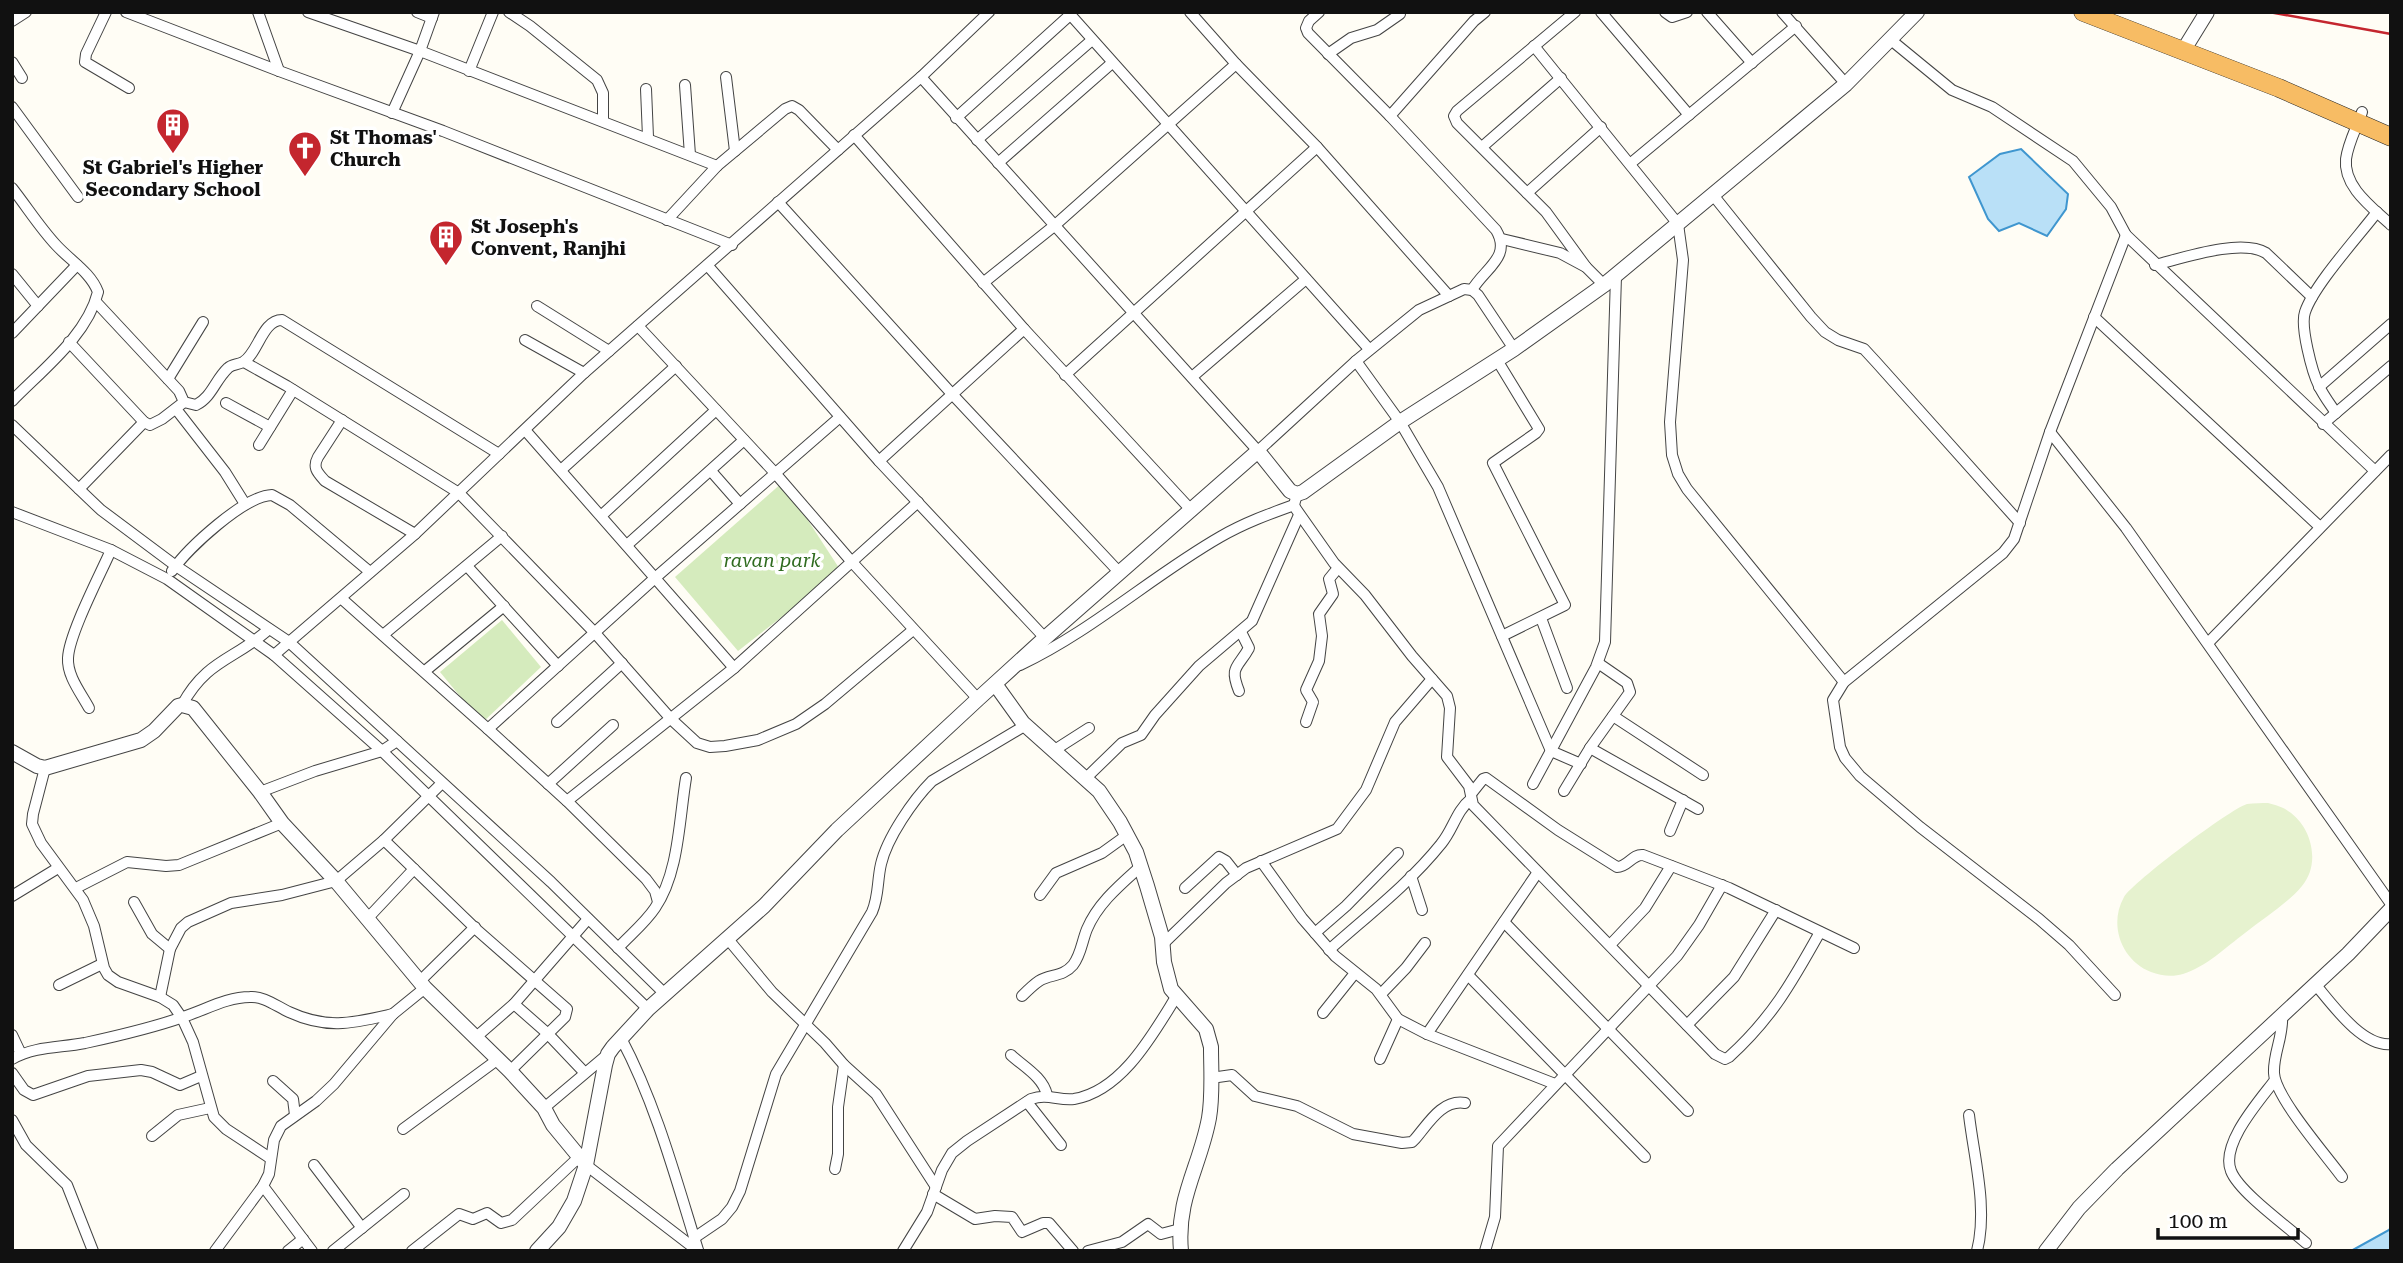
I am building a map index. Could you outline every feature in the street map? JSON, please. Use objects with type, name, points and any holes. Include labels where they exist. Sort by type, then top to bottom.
[{"type":"highway","points":[[2083,12],[2185,47],[2360,117],[2391,125]]},
{"type":"highway","points":[[2114,12],[2185,47]]},
{"type":"highway","points":[[2360,117],[2391,137]]},
{"type":"street","points":[[12,21],[26,12]]},
{"type":"street","points":[[106,12],[86,54],[85,62],[129,88]]},
{"type":"street","points":[[126,12],[456,136],[732,245]]},
{"type":"street","points":[[258,12],[279,71]]},
{"type":"street","points":[[308,12],[420,51],[648,137],[717,166]]},
{"type":"street","points":[[392,113],[433,15],[417,12]]},
{"type":"street","points":[[469,71],[494,12]]},
{"type":"street","points":[[509,12],[597,80],[603,93],[603,120]]},
{"type":"street","points":[[274,655],[415,534],[584,373],[921,77],[989,12]]},
{"type":"street","points":[[1190,12],[1236,64],[1317,147],[1449,296]]},
{"type":"street","points":[[1319,12],[1309,21],[1306,27],[1308,33],[1390,116],[1502,239],[1503,248],[1499,256],[1472,290]]},
{"type":"street","points":[[1390,116],[1485,12]]},
{"type":"street","points":[[1575,12],[1454,116],[1546,212],[1586,267]]},
{"type":"street","points":[[1601,12],[1689,115]]},
{"type":"street","points":[[1665,12],[1672,17],[1687,12]]},
{"type":"street","points":[[1707,12],[1752,63]]},
{"type":"street","points":[[1782,12],[1846,84]]},
{"type":"street","points":[[1086,779],[1122,743],[1141,735],[1199,666],[1241,632],[1256,613],[1303,492],[1400,422],[1514,349],[1610,281],[1846,84],[1917,12]]},
{"type":"street","points":[[2185,47],[2207,12]]},
{"type":"street","points":[[957,118],[1069,14],[1369,349]]},
{"type":"street","points":[[1328,54],[1351,38],[1383,27],[1400,14]]},
{"type":"street","points":[[1631,163],[1796,26]]},
{"type":"street","points":[[977,141],[1092,40]]},
{"type":"street","points":[[1891,40],[1952,90],[1992,107],[2073,161],[2111,207],[2126,235],[2155,265],[2375,471]]},
{"type":"street","points":[[1534,46],[1678,224],[1683,260],[1670,422],[1672,455],[1678,474],[1687,489],[1844,682]]},
{"type":"street","points":[[12,62],[22,78]]},
{"type":"street","points":[[998,163],[1112,63]]},
{"type":"street","points":[[983,283],[1054,226],[1236,64]]},
{"type":"street","points":[[726,77],[735,151]]},
{"type":"street","points":[[921,77],[1258,451],[1290,491],[1338,568],[1365,594],[1447,696],[1450,704],[1447,757],[1469,786],[1477,809],[1715,1054],[1725,1059],[1729,1057],[1779,1004],[1820,932]]},
{"type":"street","points":[[1482,147],[1560,78]]},
{"type":"street","points":[[685,85],[690,155]]},
{"type":"street","points":[[646,89],[648,137]]},
{"type":"street","points":[[667,220],[717,166],[785,108],[792,106],[799,110],[838,150]]},
{"type":"street","points":[[12,107],[78,197]]},
{"type":"street","points":[[2360,117],[2346,158],[2347,171],[2354,188],[2391,225]]},
{"type":"street","points":[[1527,192],[1601,127]]},
{"type":"street","points":[[854,135],[1065,375],[1192,511]]},
{"type":"street","points":[[1065,375],[1317,147]]},
{"type":"street","points":[[12,188],[56,245],[96,285],[98,292],[96,302],[69,342],[12,401]]},
{"type":"street","points":[[1713,195],[1818,325],[1838,340],[1864,349],[2020,523]]},
{"type":"street","points":[[778,202],[952,394],[1119,572]]},
{"type":"street","points":[[2336,413],[2319,387],[2303,324],[2304,313],[2312,297],[2377,212]]},
{"type":"street","points":[[2115,995],[2069,945],[2039,919],[1920,827],[1860,776],[1845,758],[1840,747],[1833,699],[1844,682],[2003,553],[2014,539],[2050,432],[2126,235]]},
{"type":"street","points":[[1502,239],[1560,253],[1610,281]]},
{"type":"street","points":[[2155,265],[2241,246],[2257,248],[2266,253],[2312,297]]},
{"type":"street","points":[[12,333],[77,265]]},
{"type":"street","points":[[708,266],[879,461],[1045,638]]},
{"type":"street","points":[[12,274],[38,306]]},
{"type":"street","points":[[1192,377],[1306,279]]},
{"type":"street","points":[[1534,784],[1598,663],[1605,642],[1610,281]]},
{"type":"street","points":[[544,1108],[608,1054],[648,1009],[764,906],[838,830],[978,699],[1119,572],[1192,511],[1369,349],[1419,310],[1464,289],[1472,290],[1478,295],[1514,349]]},
{"type":"street","points":[[96,302],[179,391],[180,405],[245,504]]},
{"type":"street","points":[[537,306],[609,351]]},
{"type":"street","points":[[2094,317],[2320,527]]},
{"type":"street","points":[[69,342],[144,422],[150,425],[180,405],[195,405],[203,401],[230,366],[244,362],[274,321],[282,320],[499,453]]},
{"type":"street","points":[[167,379],[203,322]]},
{"type":"street","points":[[2319,387],[2391,324]]},
{"type":"street","points":[[638,326],[775,473],[851,561],[978,699]]},
{"type":"street","points":[[879,461],[1024,329]]},
{"type":"street","points":[[525,340],[584,373]]},
{"type":"street","points":[[1497,360],[1538,425],[1536,433],[1493,463],[1565,601],[1562,608],[1502,636]]},
{"type":"street","points":[[1356,361],[1400,422],[1438,487],[1551,751],[1581,764]]},
{"type":"street","points":[[244,362],[459,493],[595,633],[671,719],[696,743],[710,747],[736,744],[780,732],[809,716],[913,630]]},
{"type":"street","points":[[561,470],[676,366]]},
{"type":"street","points":[[2323,424],[2391,366]]},
{"type":"street","points":[[258,445],[293,390]]},
{"type":"street","points":[[226,403],[270,427]]},
{"type":"street","points":[[602,515],[716,410]]},
{"type":"street","points":[[488,729],[655,578],[840,417]]},
{"type":"street","points":[[342,420],[314,464],[316,470],[325,481],[415,534]]},
{"type":"street","points":[[79,489],[144,422]]},
{"type":"street","points":[[12,425],[101,510],[176,566],[289,642],[551,882],[665,994]]},
{"type":"street","points":[[525,430],[734,668]]},
{"type":"street","points":[[2050,432],[2126,528],[2391,904]]},
{"type":"street","points":[[627,545],[744,440]]},
{"type":"street","points":[[2208,643],[2391,455]]},
{"type":"street","points":[[711,471],[740,504]]},
{"type":"street","points":[[167,579],[176,566],[214,529],[245,504],[266,496],[279,498],[370,572]]},
{"type":"street","points":[[567,801],[734,668],[918,502]]},
{"type":"street","points":[[1012,669],[1055,646],[1219,537],[1249,522],[1297,505]]},
{"type":"street","points":[[12,512],[111,551],[167,579],[274,655],[382,751],[648,1009]]},
{"type":"street","points":[[383,635],[502,536]]},
{"type":"street","points":[[89,708],[72,677],[68,658],[76,632],[111,551]]},
{"type":"street","points":[[467,566],[558,666]]},
{"type":"street","points":[[1306,722],[1312,702],[1306,690],[1319,660],[1322,636],[1319,614],[1333,594],[1329,579],[1338,568]]},
{"type":"street","points":[[342,598],[567,801],[646,879],[659,902]]},
{"type":"street","points":[[425,671],[504,606]]},
{"type":"street","points":[[1541,618],[1567,688]]},
{"type":"street","points":[[12,752],[46,768],[141,740],[154,731],[172,710],[182,705],[210,668],[255,642],[269,629]]},
{"type":"street","points":[[1239,691],[1234,673],[1238,662],[1249,648],[1241,632]]},
{"type":"street","points":[[558,722],[622,663]]},
{"type":"street","points":[[1564,791],[1590,748],[1627,698],[1630,687],[1598,663]]},
{"type":"street","points":[[1163,944],[1246,868],[1336,830],[1366,790],[1395,722],[1432,679]]},
{"type":"street","points":[[995,684],[1026,725],[1086,779],[1107,802],[1127,835],[1141,866],[1163,944],[1166,974],[1176,997],[1199,1021],[1209,1037],[1209,1115],[1184,1198],[1180,1229],[1181,1251]]},
{"type":"street","points":[[182,705],[192,708],[203,719],[282,823],[336,881],[422,985],[544,1108],[553,1125],[583,1161],[698,1250]]},
{"type":"street","points":[[1614,716],[1703,775]]},
{"type":"street","points":[[548,784],[613,725]]},
{"type":"street","points":[[694,1238],[722,1219],[740,1191],[776,1074],[872,912],[880,888],[883,857],[896,831],[922,791],[943,773],[1026,725]]},
{"type":"street","points":[[1053,751],[1089,728]]},
{"type":"street","points":[[260,792],[315,771],[382,751],[397,741]]},
{"type":"street","points":[[1590,748],[1699,809]]},
{"type":"street","points":[[46,768],[32,824],[41,844],[76,888],[90,915],[102,964],[108,975],[118,982],[160,997],[173,1005],[193,1042],[209,1108],[214,1116],[226,1129],[270,1158]]},
{"type":"street","points":[[618,948],[648,917],[666,888],[675,860],[686,778]]},
{"type":"street","points":[[1329,950],[1441,845],[1460,810],[1486,778],[1617,867],[1624,866],[1639,855],[1722,885],[1854,948]]},
{"type":"street","points":[[160,997],[170,949],[181,928],[195,917],[231,903],[282,895],[336,881],[384,840],[442,783]]},
{"type":"street","points":[[1670,831],[1683,800]]},
{"type":"street","points":[[471,837],[485,822]]},
{"type":"street","points":[[76,888],[127,862],[179,865],[282,823]]},
{"type":"street","points":[[1040,895],[1056,873],[1102,853],[1127,835]]},
{"type":"street","points":[[384,840],[566,1009],[565,1017],[510,1071]]},
{"type":"street","points":[[503,868],[518,852]]},
{"type":"street","points":[[1315,933],[1398,853]]},
{"type":"street","points":[[1185,888],[1219,857],[1226,861],[1237,875]]},
{"type":"street","points":[[1261,861],[1329,950],[1381,994],[1398,1019],[1427,1034],[1555,1084]]},
{"type":"street","points":[[1022,996],[1039,981],[1063,974],[1070,968],[1078,955],[1087,929],[1102,904],[1111,892],[1141,866]]},
{"type":"street","points":[[1610,945],[1645,908],[1671,866]]},
{"type":"street","points":[[12,897],[58,868]]},
{"type":"street","points":[[367,919],[414,869]]},
{"type":"street","points":[[1427,1034],[1538,872]]},
{"type":"street","points":[[1411,876],[1422,910]]},
{"type":"street","points":[[535,898],[551,882]]},
{"type":"street","points":[[1485,1251],[1495,1217],[1499,1146],[1609,1030],[1688,941],[1722,885]]},
{"type":"street","points":[[134,902],[147,928],[170,949]]},
{"type":"street","points":[[2046,1251],[2063,1227],[2098,1188],[2348,954],[2391,909]]},
{"type":"street","points":[[1687,1025],[1734,977],[1776,910]]},
{"type":"street","points":[[475,1038],[514,1004],[588,919]]},
{"type":"street","points":[[1504,922],[1688,1111]]},
{"type":"street","points":[[215,1251],[269,1174],[276,1132],[334,1084],[393,1014],[475,927]]},
{"type":"street","points":[[727,937],[772,992],[876,1094],[935,1191],[975,1219],[1012,1217],[1022,1232],[1042,1223],[1049,1223],[1073,1251]]},
{"type":"street","points":[[1381,994],[1425,943]]},
{"type":"street","points":[[59,985],[102,964]]},
{"type":"street","points":[[1323,1013],[1355,973]]},
{"type":"street","points":[[1468,975],[1645,1157]]},
{"type":"street","points":[[2315,984],[2353,1027],[2382,1044],[2391,1044]]},
{"type":"street","points":[[12,1035],[17,1056],[39,1048],[83,1043],[182,1018],[233,999],[251,996],[269,1001],[300,1017],[326,1023],[346,1024],[393,1014]]},
{"type":"street","points":[[903,1251],[923,1220],[946,1161],[952,1153],[1037,1097],[1074,1099],[1107,1085],[1143,1049],[1176,997]]},
{"type":"street","points":[[514,1004],[547,1033],[584,1072]]},
{"type":"street","points":[[2282,1014],[2283,1034],[2274,1071],[2275,1080],[2290,1107],[2342,1177]]},
{"type":"street","points":[[1380,1059],[1398,1019]]},
{"type":"street","points":[[621,1038],[638,1070],[698,1250]]},
{"type":"street","points":[[537,1251],[559,1227],[574,1201],[608,1054]]},
{"type":"street","points":[[1011,1055],[1040,1079],[1046,1088],[1047,1096]]},
{"type":"street","points":[[403,1129],[497,1060]]},
{"type":"street","points":[[835,1169],[838,1154],[838,1107],[844,1065]]},
{"type":"street","points":[[12,1073],[24,1090],[33,1095],[93,1076],[148,1070],[180,1085],[201,1076]]},
{"type":"street","points":[[1210,1078],[1232,1075],[1255,1096],[1297,1106],[1353,1134],[1402,1143],[1415,1139],[1446,1106],[1465,1103]]},
{"type":"street","points":[[2275,1080],[2245,1121],[2232,1147],[2230,1165],[2237,1181],[2249,1194],[2306,1243]]},
{"type":"street","points":[[273,1081],[293,1099],[295,1115]]},
{"type":"street","points":[[1027,1102],[1061,1145]]},
{"type":"street","points":[[152,1136],[178,1115],[209,1108]]},
{"type":"street","points":[[1969,1115],[1980,1199],[1980,1241],[1977,1251]]},
{"type":"street","points":[[12,1120],[26,1145],[67,1185],[93,1251]]},
{"type":"street","points":[[412,1251],[459,1214],[473,1219],[487,1213],[501,1223],[506,1223],[583,1161]]},
{"type":"street","points":[[314,1165],[362,1228]]},
{"type":"street","points":[[262,1186],[312,1251]]},
{"type":"street","points":[[333,1251],[404,1194]]},
{"type":"street","points":[[1087,1251],[1122,1242],[1148,1224],[1161,1234],[1180,1229]]},
{"type":"street","points":[[288,1251],[303,1239]]},
{"type":"green space","name":"ravan park","points":[[783,482],[841,571],[738,651],[675,577]]},
{"type":"green space","points":[[502,620],[541,667],[482,723],[440,672]]},
{"type":"green space","points":[[2268,803],[2284,808],[2303,826],[2308,836],[2311,867],[2302,886],[2275,911],[2216,956],[2191,971],[2167,976],[2141,967],[2132,960],[2125,951],[2118,930],[2119,908],[2124,897],[2162,862],[2237,809],[2247,804]]},
{"type":"water","points":[[2021,149],[2068,194],[2066,209],[2047,236],[2019,223],[1999,231],[1988,219],[1969,177],[2000,154]]},
{"type":"water","points":[[2391,1227],[2391,1251],[2351,1251],[2389,1230]]},
{"type":"railway","points":[[2269,12],[2391,34]]},
{"type":"place","name":"St Gabriel's Higher Secondary School","points":[[173,155]]},
{"type":"place","name":"St Thomas' Church","points":[[305,178]]},
{"type":"place","name":"St Joseph's Convent, Ranjhi","points":[[446,267]]}]
